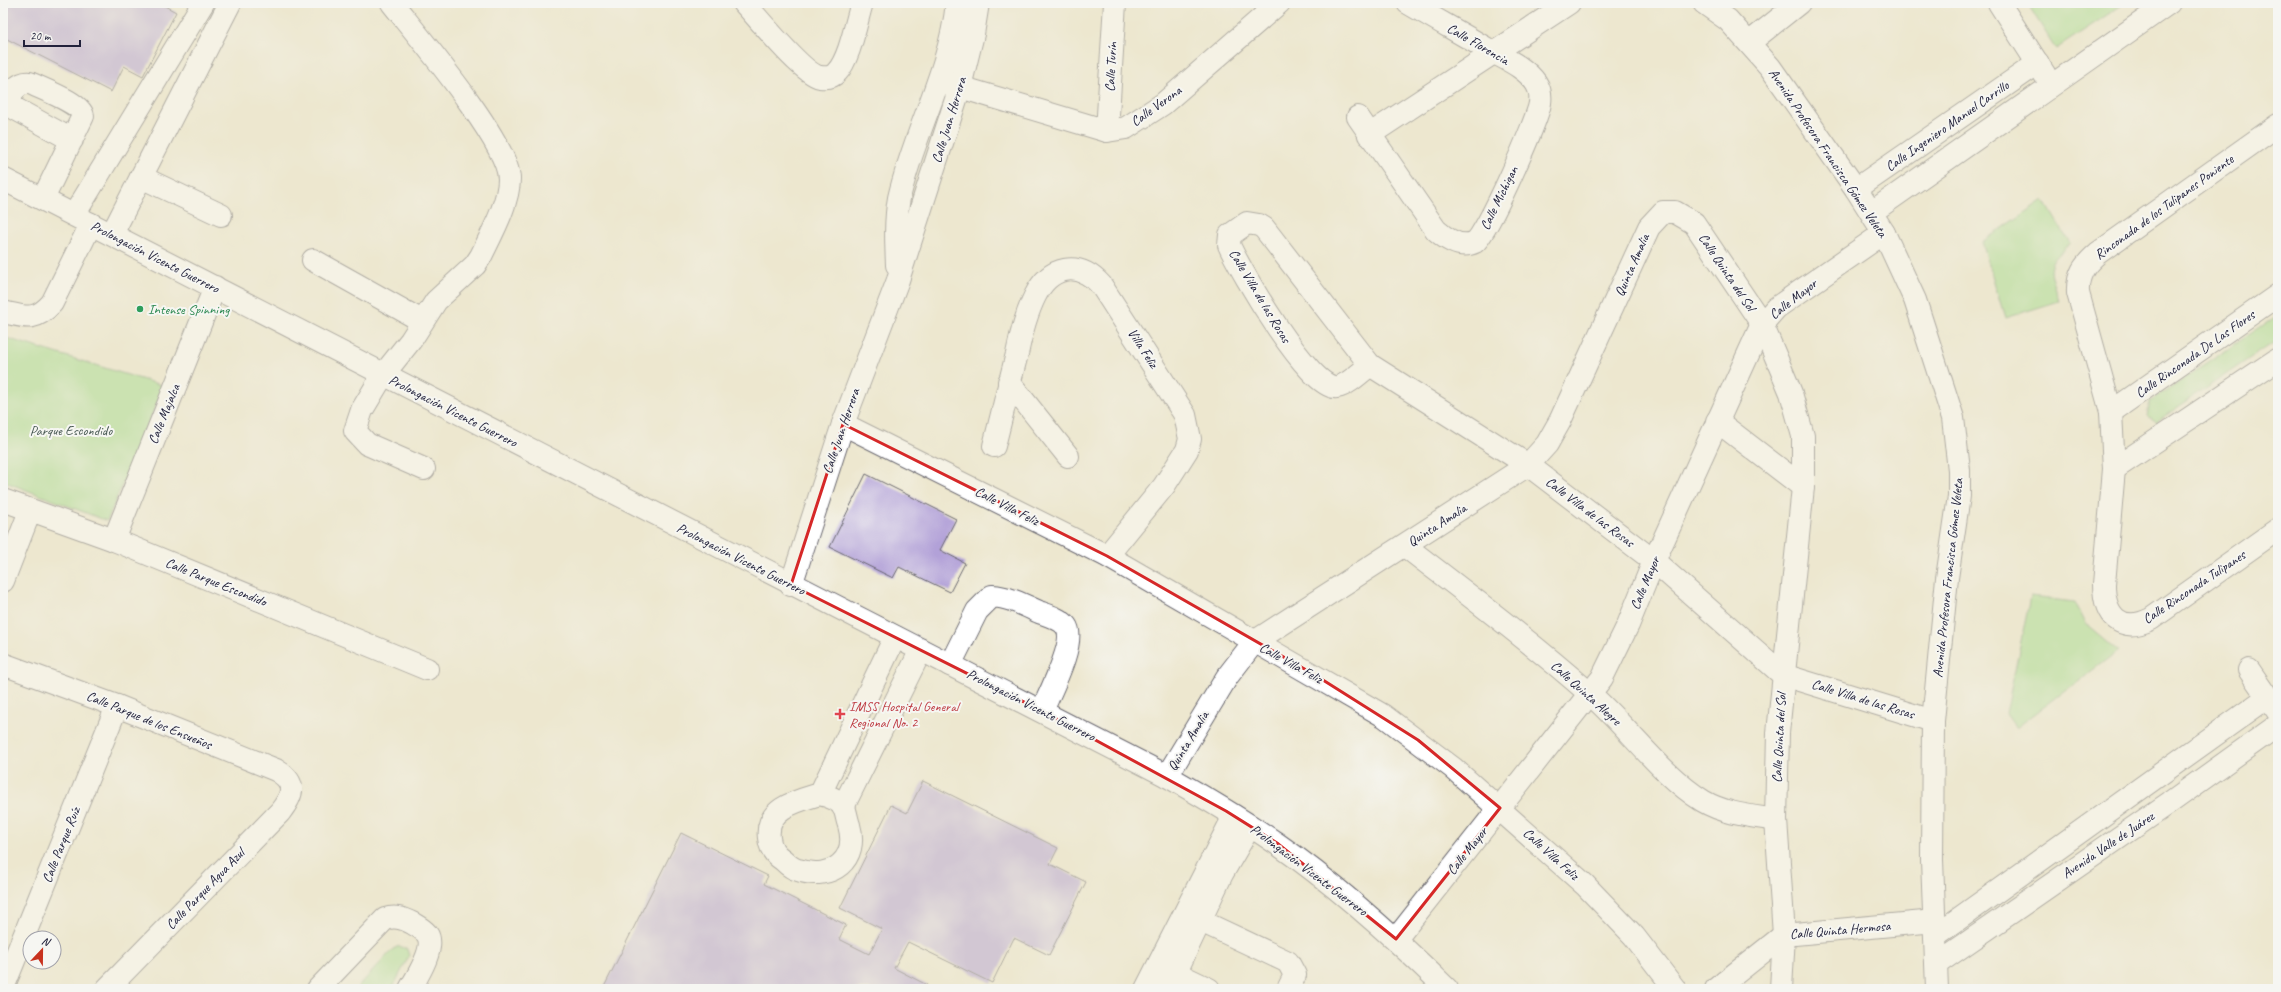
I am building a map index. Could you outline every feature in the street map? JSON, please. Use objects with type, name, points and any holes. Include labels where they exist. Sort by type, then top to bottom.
[{"type":"street","points":[[3,312],[27,317],[36,316],[52,303],[82,219],[203,3]]},
{"type":"street","points":[[112,234],[230,3]]},
{"type":"street","points":[[392,3],[476,112],[508,166],[509,180],[506,197],[481,256],[475,265],[436,301],[411,340],[383,375],[362,410],[356,431],[367,444],[424,469]]},
{"type":"street","points":[[744,3],[800,63],[820,77],[830,77],[837,72],[844,62],[862,3]]},
{"type":"street","name":"Calle Juan Herrera","points":[[898,280],[896,232],[899,199],[938,83],[957,3]]},
{"type":"street","name":"Calle Juan Herrera","points":[[791,585],[843,424],[898,280],[960,87],[973,34],[978,3]]},
{"type":"street","name":"Calle Turín","points":[[1107,131],[1114,3]]},
{"type":"street","name":"Calle Verona","points":[[938,83],[960,87],[1107,131],[1126,128],[1163,104],[1279,3]]},
{"type":"street","name":"Calle Florencia","points":[[1408,3],[1518,66],[1530,76],[1541,92]]},
{"type":"street","name":"Calle Míchigan","points":[[1541,92],[1537,115],[1486,228],[1475,242],[1466,244],[1451,241],[1436,230],[1364,126],[1493,53],[1569,3]]},
{"type":"street","name":"Avenida Profesora Francisca Gómez Veleta","points":[[1704,3],[1728,20],[1750,42],[1770,67],[1872,212],[1900,264],[1918,308],[1952,418],[1957,448],[1959,496],[1947,578],[1933,721],[1932,860],[1938,963],[1937,989]]},
{"type":"street","points":[[1750,42],[1799,3]]},
{"type":"street","points":[[2000,3],[2052,86]]},
{"type":"street","name":"Calle Ingeniero Manuel Carrillo","points":[[1872,212],[2168,3]]},
{"type":"street","name":"Calle Ingeniero Manuel Carrillo","points":[[1856,189],[2038,63]]},
{"type":"street","name":"Rinconada de los Tulipanes Poniente","points":[[2114,469],[2111,412],[2078,294],[2080,273],[2086,263],[2098,253],[2278,125]]},
{"type":"street","points":[[43,199],[72,140]]},
{"type":"street","points":[[141,177],[221,215]]},
{"type":"street","name":"Prolongación Vicente Guerrero","points":[[3,179],[791,585],[950,664],[1167,776],[1242,821],[1322,878],[1396,939],[1447,989]]},
{"type":"street","name":"Calle Quinta del Sol","points":[[1649,227],[1663,212],[1675,212],[1694,223],[1762,324],[1791,393],[1802,436],[1803,487],[1778,733],[1776,820],[1784,935],[1781,989]]},
{"type":"street","name":"Calle Villa de las Rosas","points":[[1370,365],[1337,387],[1328,386],[1316,377],[1291,346],[1263,305],[1232,252],[1228,240],[1233,231],[1247,222],[1264,228],[1370,365],[1528,465],[1654,561],[1783,674],[1933,721]]},
{"type":"street","name":"Quinta Amalia","points":[[1167,776],[1227,678],[1254,642],[1405,546],[1528,465],[1547,444],[1560,421],[1649,227]]},
{"type":"street","name":"Calle Mayor","points":[[1396,939],[1590,693],[1610,664],[1654,561],[1762,324],[1776,308],[1884,233]]},
{"type":"street","points":[[313,260],[422,321]]},
{"type":"street","name":"Villa Feliz","points":[[994,446],[1028,311],[1035,294],[1043,283],[1053,275],[1069,268],[1083,271],[1094,277],[1101,285],[1185,415],[1190,439],[1187,450],[1164,486],[1107,556]]},
{"type":"street","name":"Calle Majalca","points":[[114,540],[215,287]]},
{"type":"street","name":"Calle Rinconada De Las Flores","points":[[2111,412],[2278,296]]},
{"type":"street","points":[[2114,469],[2278,359]]},
{"type":"street","points":[[1009,382],[1068,456]]},
{"type":"street","points":[[1717,421],[1803,487]]},
{"type":"street","name":"Calle Villa Feliz","points":[[843,424],[1107,556],[1384,716],[1418,740],[1500,808],[1585,885],[1634,936],[1675,989]]},
{"type":"street","name":"Calle Rinconada Tulipanes","points":[[2114,469],[2104,598],[2110,613],[2117,621],[2130,625],[2139,625],[2151,619],[2278,529]]},
{"type":"street","name":"Calle Parque Escondido","points":[[3,500],[114,540],[427,669]]},
{"type":"street","points":[[3,581],[30,511]]},
{"type":"street","name":"Calle Quinta Alegre","points":[[1405,546],[1503,622],[1590,693],[1679,783],[1702,800],[1730,812],[1776,820]]},
{"type":"street","points":[[950,664],[977,611],[992,596],[1009,599],[1058,620],[1066,626],[1069,636],[1068,649],[1042,711]]},
{"type":"street","points":[[820,794],[895,637]]},
{"type":"street","points":[[844,807],[921,650]]},
{"type":"street","name":"Calle Parque de los Ensueños","points":[[3,664],[117,706],[276,770],[291,782]]},
{"type":"street","name":"Avenida Valle de Juárez","points":[[1936,928],[2273,704],[2249,670]]},
{"type":"street","name":"Calle Parque Ruíz","points":[[9,985],[117,706]]},
{"type":"street","name":"Avenida Valle de Juárez","points":[[1938,963],[2172,801],[2278,725]]},
{"type":"street","name":"Calle Parque Agua Azul","points":[[107,989],[280,812],[292,792],[291,782]]},
{"type":"street","points":[[820,794],[832,798],[844,807],[853,838],[850,849],[842,864],[830,871],[816,873],[797,870],[775,855],[769,842],[768,828],[775,814],[790,803],[820,794]]},
{"type":"street","points":[[1146,989],[1168,976],[1192,917],[1242,821]]},
{"type":"street","points":[[318,989],[385,919],[393,917],[408,921],[423,930],[428,935],[429,944],[423,967],[410,989]]},
{"type":"street","points":[[1192,917],[1288,962],[1295,976],[1288,989]]},
{"type":"street","name":"Calle Quinta Hermosa","points":[[1716,989],[1784,935],[1936,928]]},
{"type":"street","points":[[1168,976],[1209,989]]},
{"type":"highlighted area","points":[[843,424],[1107,556],[1315,675],[1418,740],[1500,808],[1396,939],[1277,843],[1226,811],[1042,711],[791,585]]},
{"type":"green space","points":[[2027,3],[2125,3],[2056,49]]},
{"type":"green space","points":[[2044,200],[2070,244],[2055,257],[2050,269],[2059,301],[2005,318],[1982,242]]},
{"type":"green space","points":[[2278,315],[2278,339],[2156,422],[2147,416],[2150,402]]},
{"type":"green space","name":"Parque Escondido","points":[[3,337],[164,386],[107,521],[3,481]]},
{"type":"green space","points":[[2030,597],[2075,602],[2086,624],[2118,651],[2016,728],[2006,714]]},
{"type":"green space","points":[[399,946],[407,949],[409,956],[392,989],[356,989],[393,949]]},
{"type":"building","points":[[3,3],[159,3],[176,12],[143,76],[124,66],[111,92],[3,37]]},
{"type":"building","points":[[866,474],[956,519],[940,550],[965,563],[950,592],[899,567],[893,578],[830,547]]},
{"type":"building","points":[[923,781],[1058,848],[1050,864],[1086,882],[1049,955],[1014,938],[992,983],[908,942],[894,968],[927,985],[925,989],[603,989],[681,833],[768,876],[764,884],[846,925],[839,939],[869,954],[882,929],[840,908],[891,805],[907,813]]},
{"type":"place","name":"Intense Spinning","points":[[140,309]]},
{"type":"place","name":"IMSS Hospital General Regional No. 2","points":[[840,714]]}]
